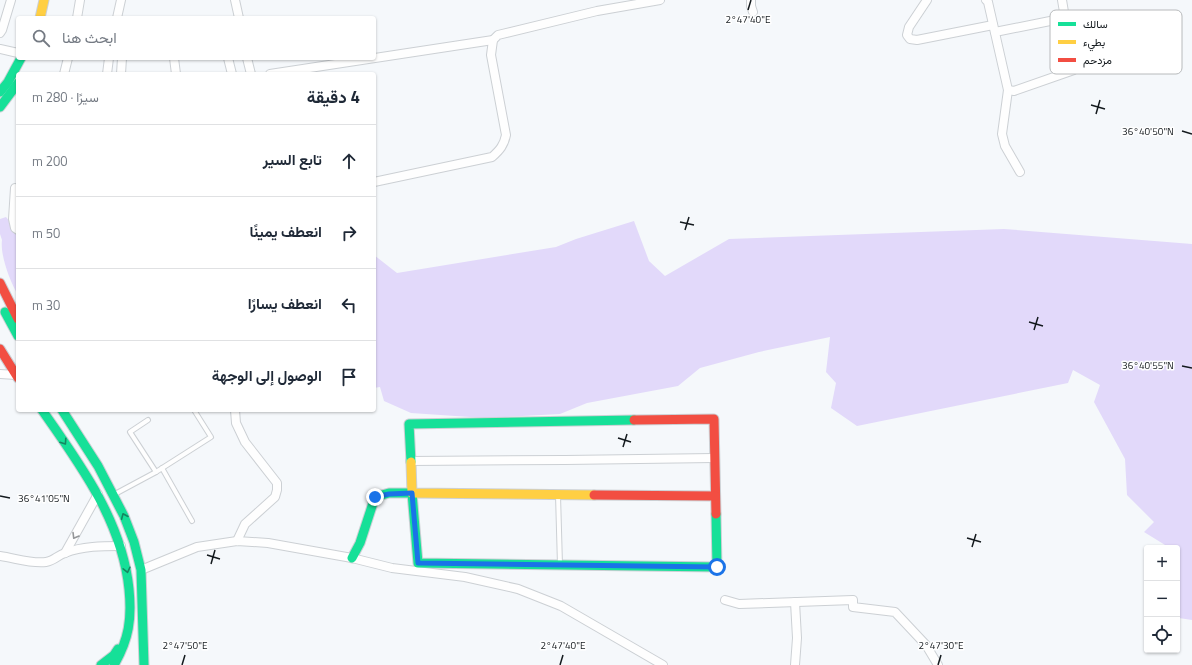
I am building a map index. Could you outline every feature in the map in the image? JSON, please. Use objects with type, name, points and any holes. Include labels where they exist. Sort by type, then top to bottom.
[{"type":"main road","points":[[31,16],[35,0]]},
{"type":"main road","points":[[40,16],[44,0]]},
{"type":"main road","points":[[0,92],[12,75],[19,60]]},
{"type":"main road","points":[[24,72],[28,60]]},
{"type":"main road","points":[[0,107],[16,86]]},
{"type":"main road","points":[[0,283],[16,315]]},
{"type":"main road","points":[[0,303],[16,332]]},
{"type":"main road","points":[[0,349],[16,375]]},
{"type":"main road","points":[[43,412],[98,494],[121,546],[128,574],[131,614],[125,643],[114,665]]},
{"type":"main road","points":[[63,412],[114,494],[127,523],[142,570],[144,665]]},
{"type":"main road","points":[[714,419],[717,567],[418,563],[410,461],[409,424],[714,419]]},
{"type":"main road","points":[[352,558],[360,542],[375,497],[389,494],[715,496]]},
{"type":"main road","points":[[135,658],[142,624],[143,608]]},
{"type":"main road","points":[[101,665],[114,655],[128,633]]},
{"type":"street","points":[[0,33],[11,0]]},
{"type":"street","points":[[77,16],[80,0]]},
{"type":"street","points":[[235,0],[239,16]]},
{"type":"street","points":[[376,58],[493,40],[498,35],[538,25],[597,11],[660,0]]},
{"type":"street","points":[[751,0],[750,6],[753,12]]},
{"type":"street","points":[[927,0],[909,27],[907,35],[910,39],[916,40],[1050,20]]},
{"type":"street","points":[[986,0],[988,2],[1008,90],[1002,134],[1005,146],[1020,172]]},
{"type":"street","points":[[1062,0],[1064,10]]},
{"type":"street","points":[[117,16],[121,1]]},
{"type":"street","points":[[121,1],[123,16]]},
{"type":"street","points":[[376,182],[492,157],[501,149],[505,142],[506,135],[491,55],[493,40]]},
{"type":"street","points":[[0,49],[16,53]]},
{"type":"street","points":[[64,72],[68,60]]},
{"type":"street","points":[[107,72],[109,60]]},
{"type":"street","points":[[121,72],[122,60]]},
{"type":"street","points":[[174,60],[176,72]]},
{"type":"street","points":[[228,60],[232,72]]},
{"type":"street","points":[[248,60],[251,72]]},
{"type":"street","points":[[283,72],[362,60]]},
{"type":"street","points":[[1008,90],[1014,91],[1063,74]]},
{"type":"street","points":[[16,188],[13,219],[16,229]]},
{"type":"street","points":[[0,374],[16,377]]},
{"type":"street","points":[[235,412],[236,423],[245,442],[277,483],[275,497],[245,524],[237,541]]},
{"type":"street","points":[[410,461],[714,458]]},
{"type":"street","points":[[65,553],[98,494]]},
{"type":"street","points":[[142,570],[197,547],[237,541],[268,543],[352,558],[392,568],[465,577],[518,589],[561,606],[663,665]]},
{"type":"street","points":[[0,556],[46,562],[65,553],[93,547],[121,546]]},
{"type":"street","points":[[725,600],[739,604],[854,600],[853,607],[895,612],[926,645],[938,665]]},
{"type":"street","points":[[795,665],[797,638],[796,602]]},
{"type":"lane","points":[[114,494],[156,472],[211,437],[195,412]]},
{"type":"lane","points":[[148,420],[130,432],[156,472]]},
{"type":"lane","points":[[162,468],[192,521]]},
{"type":"lane","points":[[558,495],[560,565]]},
{"type":"shaded area","points":[[6,217],[11,223],[16,234],[16,291],[4,261],[0,234],[0,219]]},
{"type":"shaded area","points":[[634,221],[649,261],[665,276],[729,239],[1004,229],[1192,244],[1192,620],[1180,618],[1180,545],[1165,545],[1144,532],[1154,522],[1127,495],[1125,459],[1094,402],[1100,385],[1073,370],[1068,383],[857,426],[831,408],[836,383],[826,372],[830,337],[759,352],[700,368],[678,386],[587,403],[560,414],[485,418],[411,413],[384,401],[380,387],[376,388],[376,257],[397,273],[556,247],[576,239]]},
{"type":"traffic: fast","points":[[0,92],[8,82],[20,60]]},
{"type":"traffic: fast","points":[[0,107],[16,86]]},
{"type":"traffic: fast","points":[[5,312],[16,332]]},
{"type":"traffic: fast","points":[[43,412],[71,451],[97,494],[118,540],[125,564],[129,589],[130,619],[123,646],[114,665]]},
{"type":"traffic: fast","points":[[63,412],[98,466],[124,516],[134,542],[141,570],[144,665]]},
{"type":"traffic: fast","points":[[411,462],[409,424],[634,420]]},
{"type":"traffic: fast","points":[[352,558],[360,543],[375,497],[389,493],[412,493],[418,563],[717,567],[716,514]]},
{"type":"traffic: fast","points":[[101,665],[114,655],[118,649]]},
{"type":"traffic: slow","points":[[40,16],[44,0]]},
{"type":"traffic: slow","points":[[411,462],[412,493],[594,495]]},
{"type":"traffic: jam","points":[[0,283],[16,315]]},
{"type":"traffic: jam","points":[[0,349],[16,375]]},
{"type":"traffic: jam","points":[[634,420],[714,419],[716,514]]},
{"type":"traffic: jam","points":[[594,495],[715,496]]},
{"type":"route","points":[[375,497],[389,494],[412,493],[418,563],[717,567]]}]
